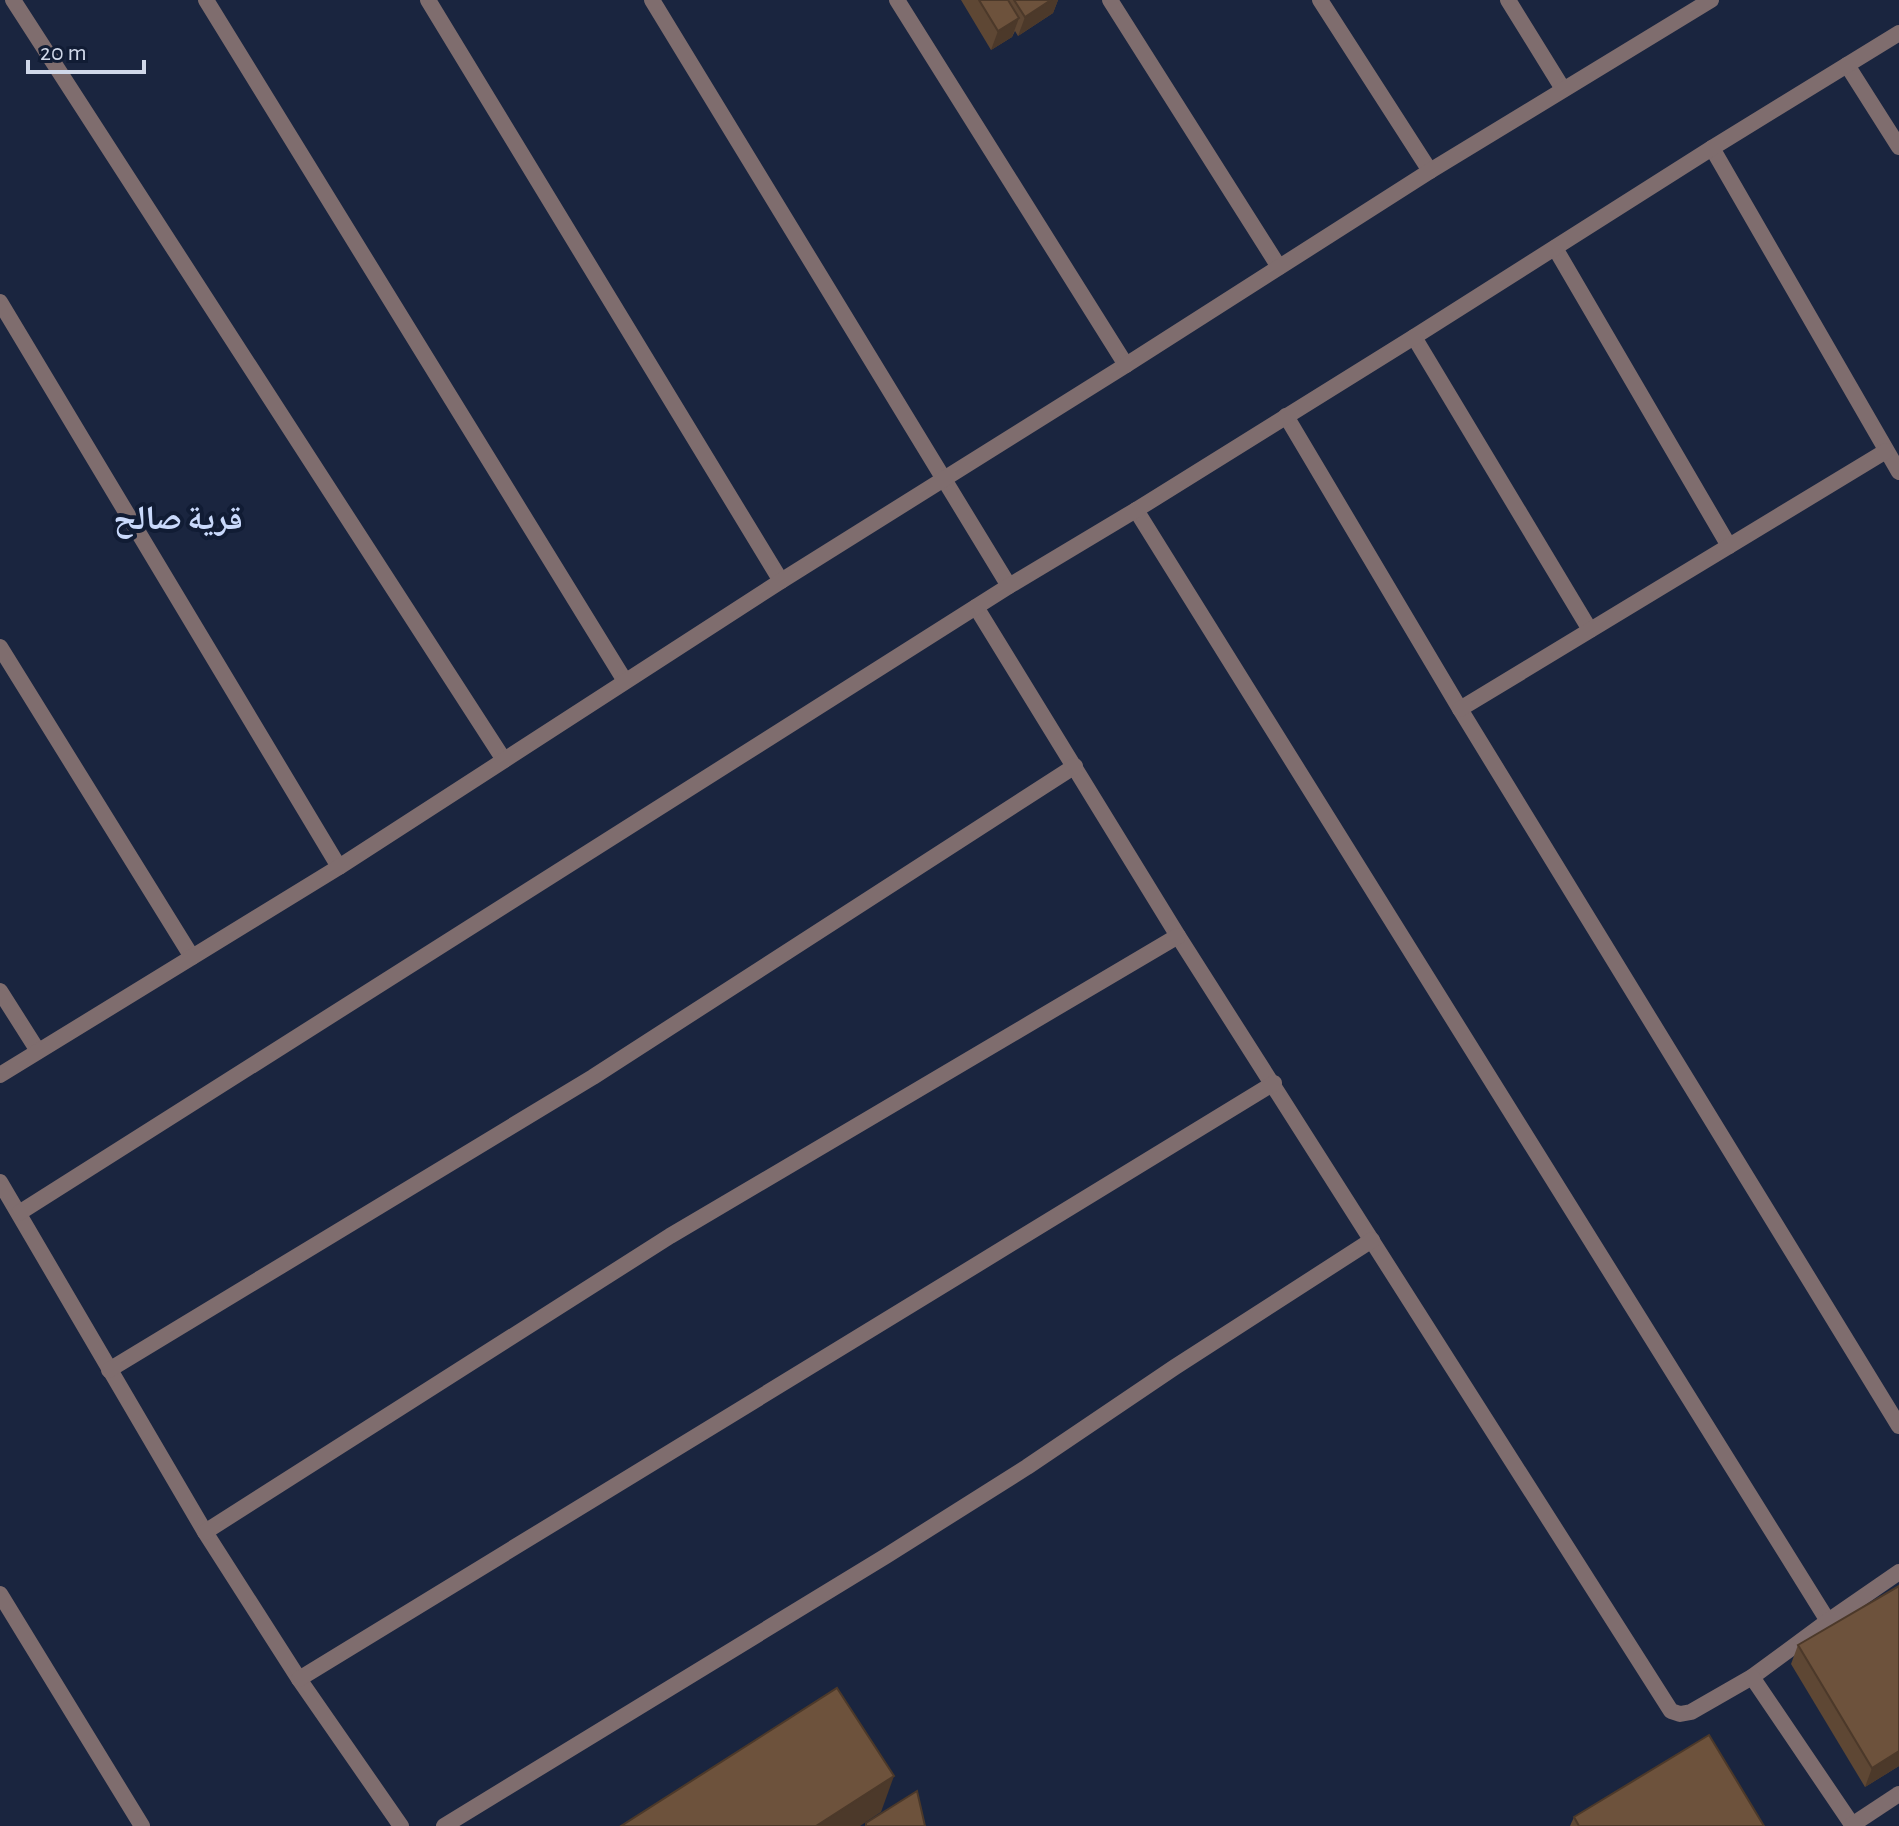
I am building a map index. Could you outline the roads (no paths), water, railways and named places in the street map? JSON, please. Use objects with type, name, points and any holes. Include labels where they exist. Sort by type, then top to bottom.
[{"type":"street","points":[[13,0],[504,760]]},
{"type":"street","points":[[206,0],[625,681]]},
{"type":"street","points":[[428,0],[781,581]]},
{"type":"street","points":[[652,0],[1009,586]]},
{"type":"street","points":[[897,0],[1126,365]]},
{"type":"street","points":[[1110,0],[1279,267]]},
{"type":"street","points":[[1320,0],[1430,171]]},
{"type":"street","points":[[1508,0],[1563,89]]},
{"type":"street","points":[[0,1075],[339,867],[781,581],[1430,171],[1711,0]]},
{"type":"street","points":[[19,1213],[1009,586],[1136,510],[1899,33]]},
{"type":"street","points":[[1847,65],[1899,147]]},
{"type":"street","points":[[1712,148],[1899,472]]},
{"type":"street","points":[[1555,248],[1729,546]]},
{"type":"street","points":[[0,302],[339,867]]},
{"type":"street","points":[[1414,337],[1590,630]]},
{"type":"street","points":[[1286,416],[1460,709],[1899,1426]]},
{"type":"street","points":[[1460,709],[1886,451]]},
{"type":"street","points":[[1136,510],[1828,1621]]},
{"type":"street","points":[[976,607],[1178,936],[1671,1711],[1680,1714],[1691,1712],[1752,1677],[1899,1572]]},
{"type":"street","points":[[0,647],[192,957]]},
{"type":"street","points":[[109,1370],[593,1077],[1075,766]]},
{"type":"street","points":[[205,1532],[670,1236],[1178,936]]},
{"type":"street","points":[[0,991],[38,1051]]},
{"type":"street","points":[[299,1679],[1274,1083]]},
{"type":"street","points":[[0,1182],[205,1532],[299,1679],[401,1826]]},
{"type":"street","points":[[444,1826],[1027,1467],[1372,1240]]},
{"type":"street","points":[[0,1594],[142,1826]]},
{"type":"street","points":[[1752,1677],[1852,1825],[1899,1794]]},
{"type":"district","name":"قرية صالح","points":[[178,519]]}]
